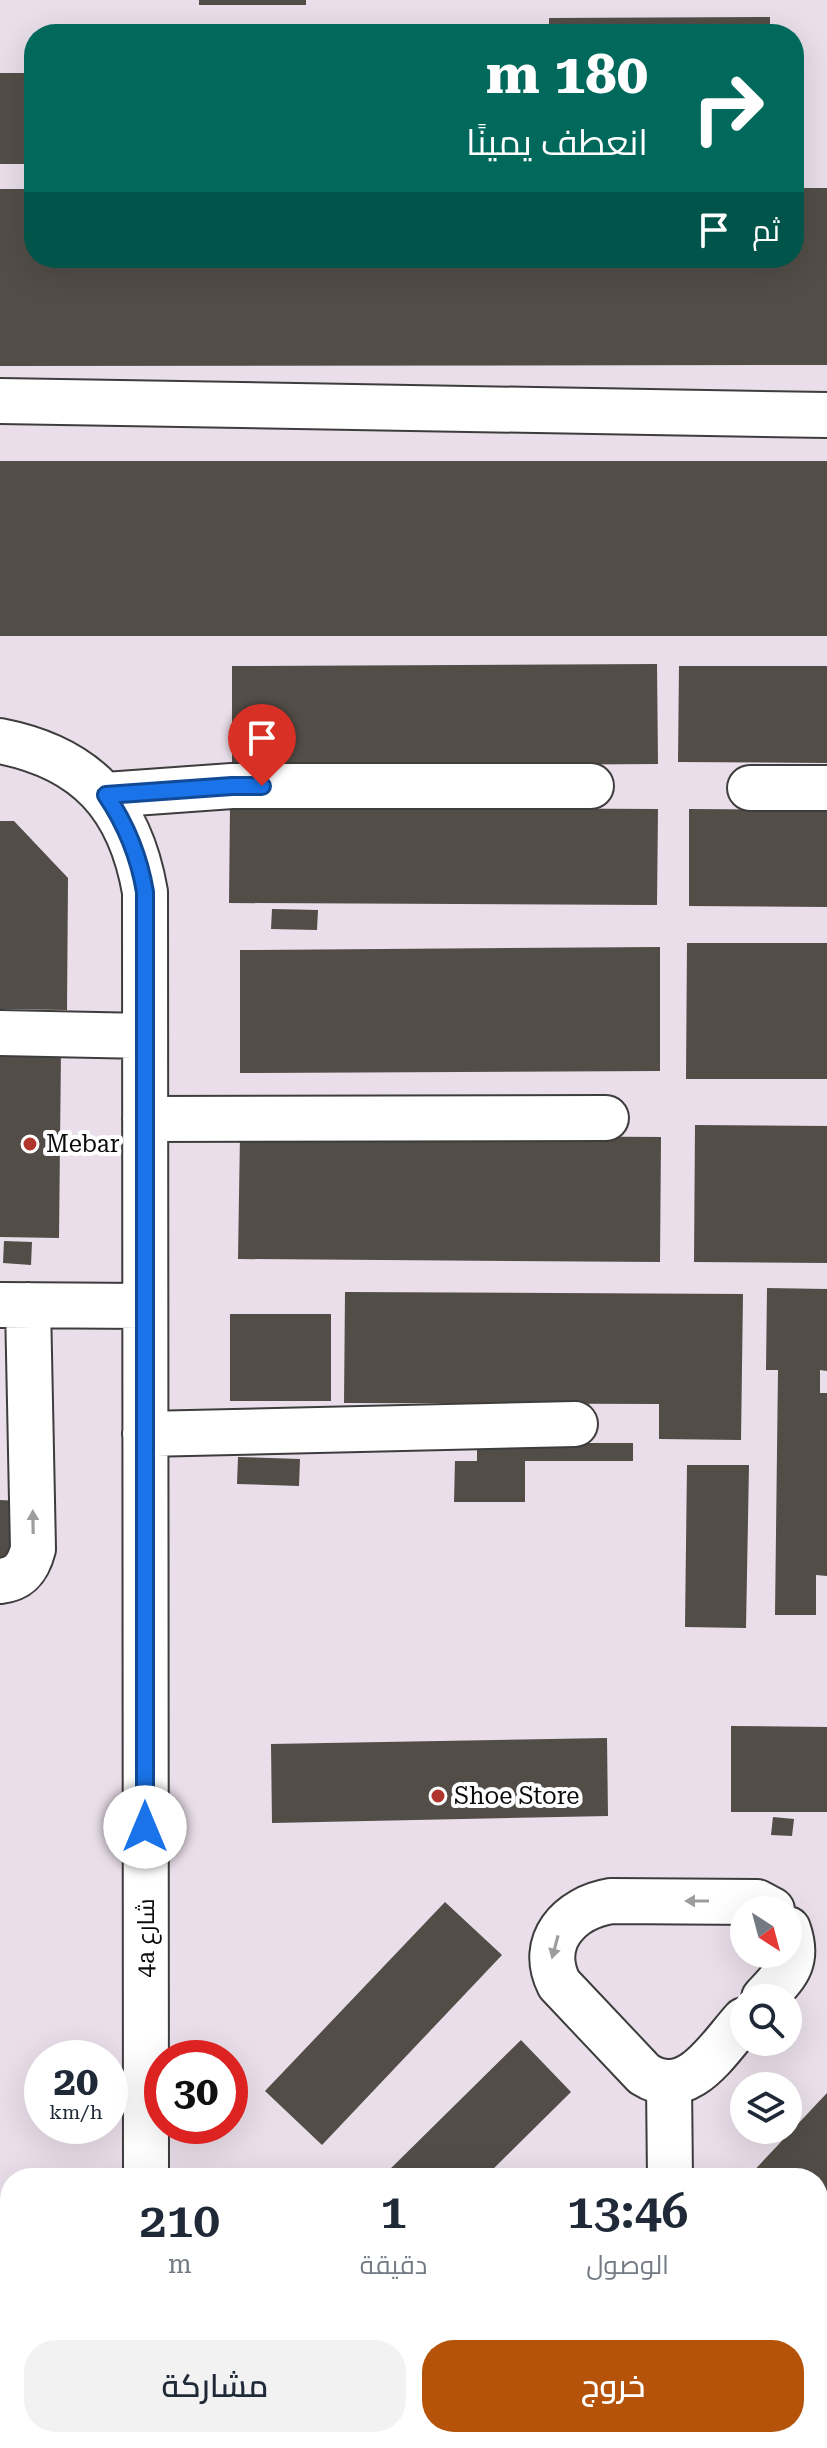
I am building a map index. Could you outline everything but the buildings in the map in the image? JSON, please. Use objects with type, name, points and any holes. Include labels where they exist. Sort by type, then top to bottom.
[{"type":"street","points":[[0,401],[827,415]]},
{"type":"street","points":[[0,741],[32,749],[59,761],[84,776],[106,795],[232,786],[591,786]]},
{"type":"street","points":[[750,788],[827,788]]},
{"type":"street","name":"4a شارع","points":[[106,795],[121,816],[131,839],[145,892],[146,2168]]},
{"type":"street","points":[[0,1033],[145,1036]]},
{"type":"street","points":[[145,1119],[606,1118]]},
{"type":"street","points":[[0,1581],[15,1578],[23,1572],[33,1549],[14,1305],[145,1306]]},
{"type":"street","points":[[145,1434],[575,1424]]},
{"type":"street","points":[[730,1902],[611,1901],[594,1904],[578,1912],[565,1924],[556,1938],[551,1956],[559,1984],[644,2074],[655,2081],[669,2084],[693,2076],[730,2035]]},
{"type":"street","points":[[776,1984],[789,1968]]},
{"type":"street","points":[[669,2084],[670,2168]]},
{"type":"shaded area","points":[[0,0],[827,0],[827,2168],[0,2168]]},
{"type":"place","name":"Mebar","points":[[30,1144]]},
{"type":"place","name":"Shoe Store","points":[[438,1796]]},
{"type":"route","points":[[145,1827],[145,892],[131,839],[121,816],[106,795],[262,786]]}]
